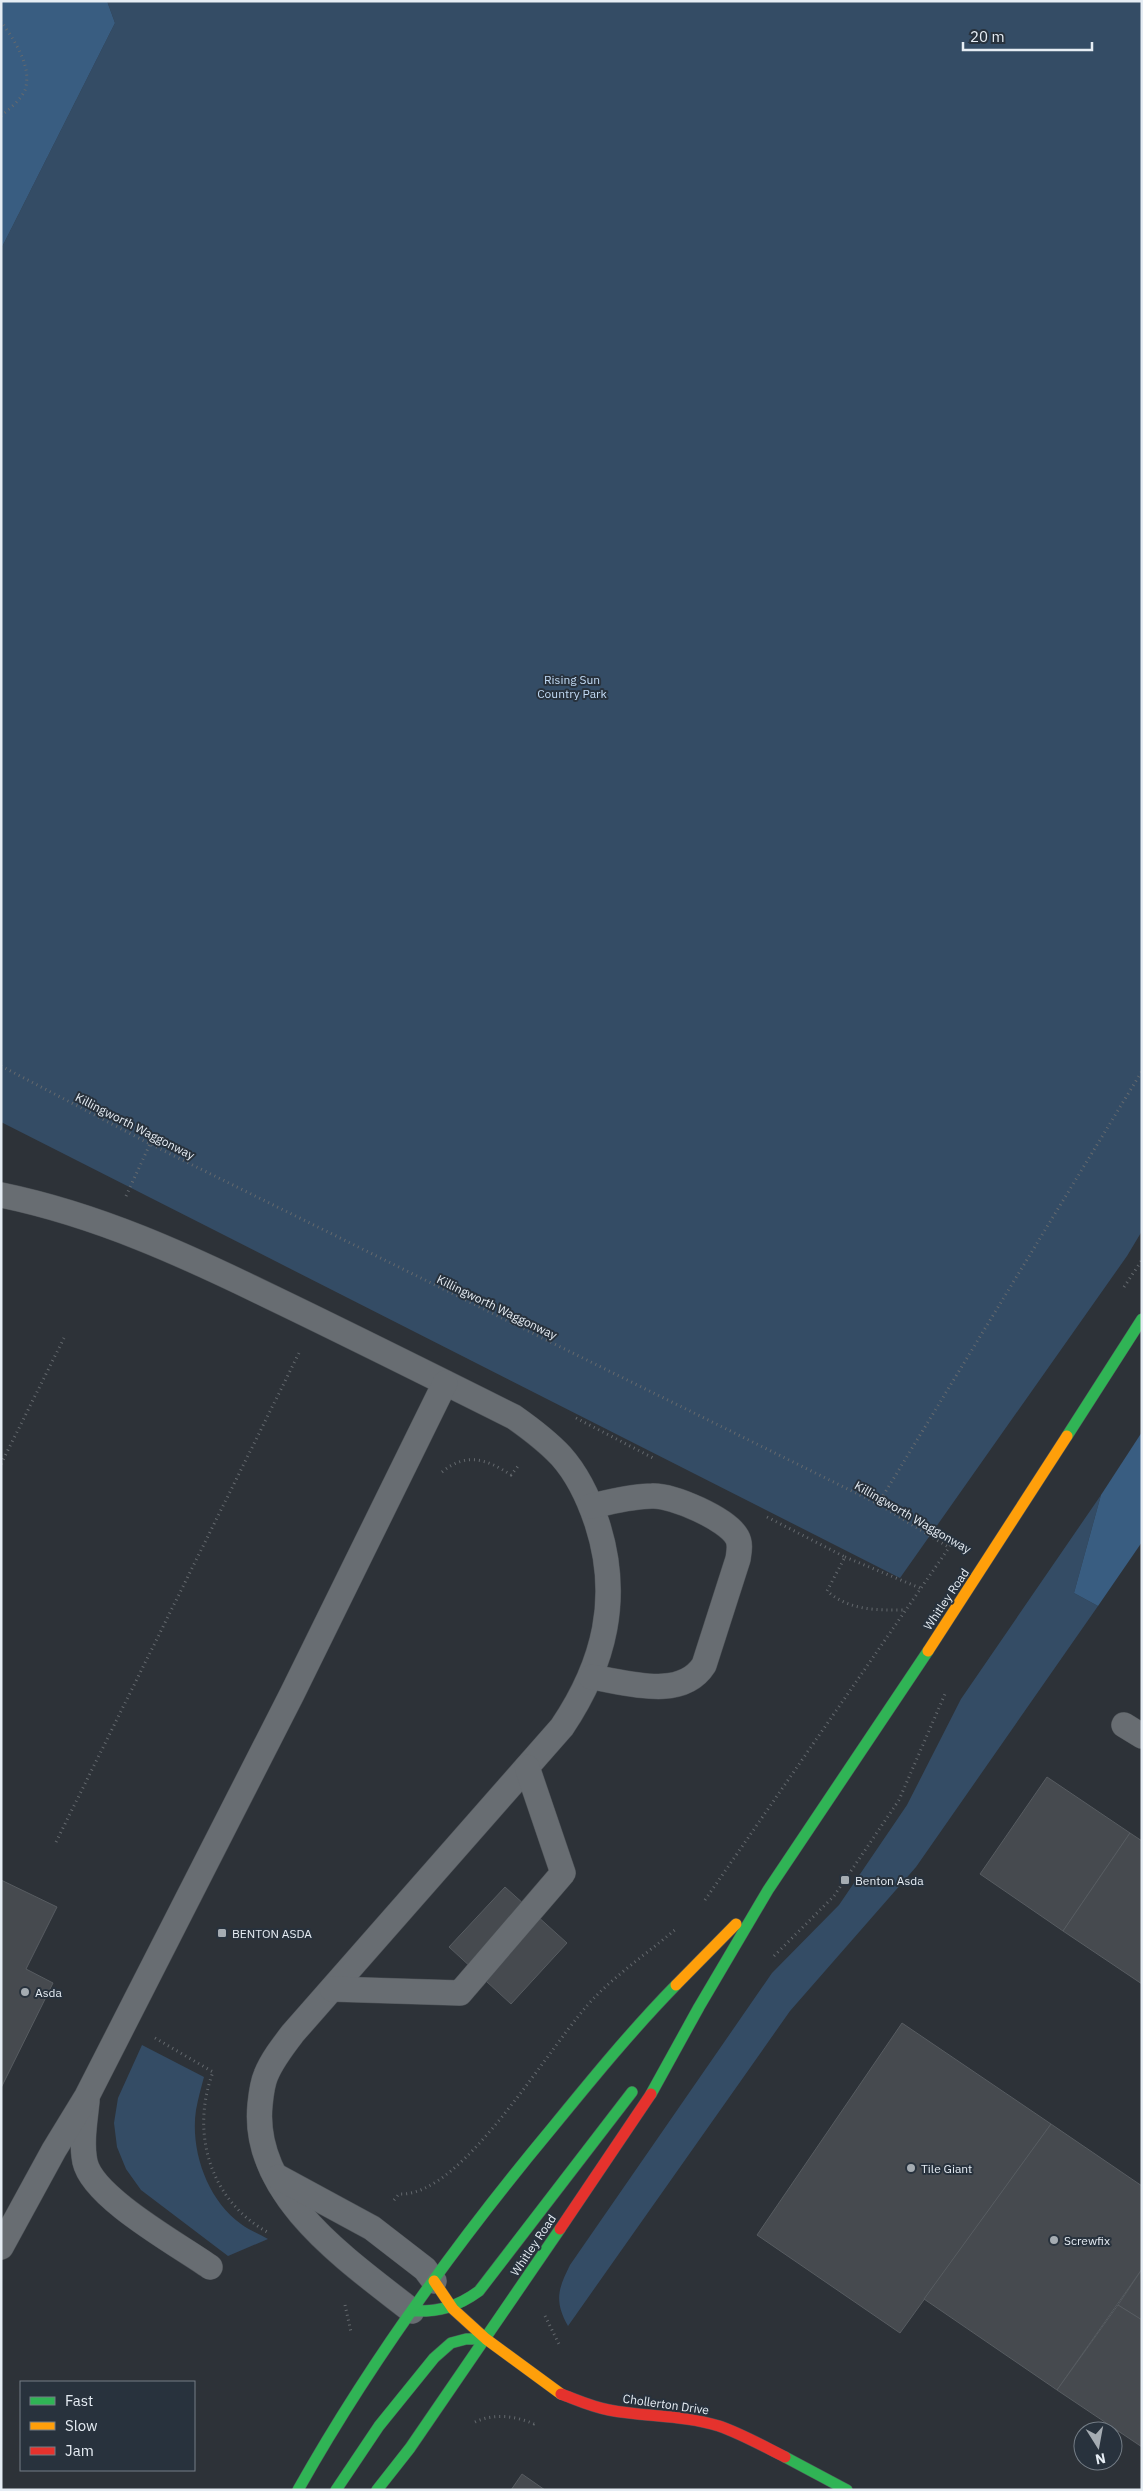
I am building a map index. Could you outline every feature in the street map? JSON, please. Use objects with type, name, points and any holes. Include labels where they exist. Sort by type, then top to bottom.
[{"type":"main road","name":"Whitley Road","points":[[377,2490],[410,2448],[486,2339],[654,2090],[699,2007],[768,1890],[983,1568],[1142,1319]]},
{"type":"main road","name":"Whitley Road","points":[[298,2490],[335,2424],[412,2311],[500,2190],[634,2028],[768,1890]]},
{"type":"main road","name":"Whitley Road","points":[[656,2062],[699,2007]]},
{"type":"main road","name":"Whitley Road","points":[[412,2311],[434,2311],[453,2308],[479,2291],[638,2086]]},
{"type":"main road","name":"Chollerton Drive","points":[[434,2281],[453,2308],[486,2339],[558,2392],[575,2400],[609,2410],[679,2418],[718,2426],[748,2438],[847,2490]]},
{"type":"main road","points":[[336,2490],[379,2426],[434,2358],[452,2343],[466,2339],[486,2339]]},
{"type":"lane","points":[[1,1195],[34,1202],[91,1219],[174,1250],[514,1417],[542,1437],[562,1457],[580,1483],[591,1506],[608,1569],[608,1607],[603,1641],[591,1677],[579,1702],[562,1727],[293,2033],[266,2076],[259,2120],[266,2159],[276,2176],[308,2224],[347,2259],[412,2311]]},
{"type":"lane","points":[[1,2247],[54,2150],[87,2096],[292,1694],[445,1383]]},
{"type":"lane","points":[[591,1506],[633,1498],[667,1496],[685,1502],[731,1529],[738,1538],[740,1547],[710,1648],[699,1674],[688,1682],[672,1686],[591,1677]]},
{"type":"lane","points":[[332,1989],[460,1992],[563,1873],[527,1767]]},
{"type":"lane","points":[[87,2096],[82,2144],[85,2164],[95,2183],[110,2198],[210,2267]]},
{"type":"lane","points":[[276,2176],[372,2228],[425,2269],[434,2281]]},
{"type":"path","points":[[1,21],[14,39],[24,64],[27,78],[25,91],[1,116]]},
{"type":"path","name":"Killingworth Waggonway","points":[[1,1066],[150,1144],[878,1504],[983,1568]]},
{"type":"path","points":[[878,1504],[1142,1071]]},
{"type":"path","points":[[56,1842],[306,1340],[295,1333],[305,1313]]},
{"type":"path","points":[[1,1464],[64,1338]]},
{"type":"path","points":[[436,1477],[449,1467],[464,1460],[479,1460],[494,1464],[510,1475],[563,1412],[660,1462]]},
{"type":"path","points":[[765,1516],[844,1557],[920,1588]]},
{"type":"path","points":[[703,1903],[949,1548]]},
{"type":"path","points":[[844,1557],[827,1591],[832,1596],[851,1606],[870,1610],[905,1610]]},
{"type":"path","points":[[769,1961],[834,1896],[899,1800],[946,1694]]},
{"type":"path","points":[[399,2194],[410,2195],[426,2189],[462,2161],[499,2120],[578,2016],[598,1994],[680,1926]]},
{"type":"path","points":[[157,2028],[153,2037],[213,2072],[206,2094],[203,2123],[210,2164],[229,2200],[244,2216],[277,2238]]},
{"type":"path","points":[[472,2423],[494,2416],[524,2420],[534,2424]]},
{"type":"green space","name":"Rising Sun Country Park","points":[[107,1],[1142,1],[1142,1231],[1127,1256],[900,1578],[1,1122],[1,249],[115,23]]},
{"type":"green space","points":[[1101,1495],[1074,1593],[1098,1606],[916,1867],[790,2011],[568,2326],[561,2309],[559,2295],[570,2265],[772,1973],[839,1905],[907,1805],[961,1699]]},
{"type":"green space","points":[[142,2045],[204,2077],[196,2110],[195,2125],[196,2141],[203,2173],[210,2188],[229,2214],[244,2226],[268,2239],[228,2256],[141,2190],[126,2169],[117,2147],[114,2123],[118,2098]]},
{"type":"shaded area","points":[[1,1],[107,1],[115,23],[1,249]]},
{"type":"shaded area","points":[[1142,1432],[1142,1542],[1098,1606],[1074,1593],[1101,1495]]},
{"type":"building","points":[[1047,1777],[1130,1833],[1063,1931],[980,1874]]},
{"type":"building","points":[[1130,1833],[1142,1841],[1142,1984],[1063,1931]]},
{"type":"building","name":"Asda","points":[[1,1880],[57,1907],[26,1969],[53,1983],[1,2088]]},
{"type":"building","points":[[505,1887],[567,1943],[511,2004],[449,1947]]},
{"type":"building","name":"Tile Giant","points":[[902,2023],[1051,2124],[900,2333],[757,2235]]},
{"type":"building","name":"Screwfix","points":[[1051,2124],[1142,2186],[1142,2269],[1057,2390],[924,2299]]},
{"type":"building","points":[[1142,2269],[1142,2320],[1118,2305]]},
{"type":"building","points":[[1118,2305],[1142,2320],[1142,2447],[1123,2434],[1123,2421],[1103,2421],[1057,2390]]},
{"type":"building","points":[[522,2474],[545,2490],[511,2490]]},
{"type":"traffic: fast","points":[[1067,1436],[1142,1319]]},
{"type":"traffic: fast","points":[[651,2094],[699,2007],[768,1890],[928,1651]]},
{"type":"traffic: fast","points":[[298,2490],[355,2395],[449,2258],[582,2091],[676,1985]]},
{"type":"traffic: fast","points":[[412,2311],[431,2311],[455,2305],[479,2291],[632,2092]]},
{"type":"traffic: fast","points":[[377,2490],[410,2448],[560,2229]]},
{"type":"traffic: fast","points":[[336,2490],[379,2426],[434,2358],[451,2343],[466,2339],[486,2339]]},
{"type":"traffic: fast","points":[[785,2457],[847,2490]]},
{"type":"traffic: slow","points":[[928,1651],[1067,1436]]},
{"type":"traffic: slow","points":[[676,1985],[736,1924]]},
{"type":"traffic: slow","points":[[434,2281],[453,2309],[486,2339],[561,2394]]},
{"type":"traffic: jam","points":[[560,2229],[651,2094]]},
{"type":"traffic: jam","points":[[561,2394],[609,2410],[705,2422],[744,2436],[785,2457]]},
{"type":"place","name":"Benton Asda","points":[[845,1880]]},
{"type":"place","name":"BENTON ASDA","points":[[222,1933]]},
{"type":"place","name":"Asda","points":[[25,1992]]},
{"type":"place","name":"Tile Giant","points":[[911,2168]]},
{"type":"place","name":"Screwfix","points":[[1054,2240]]}]
